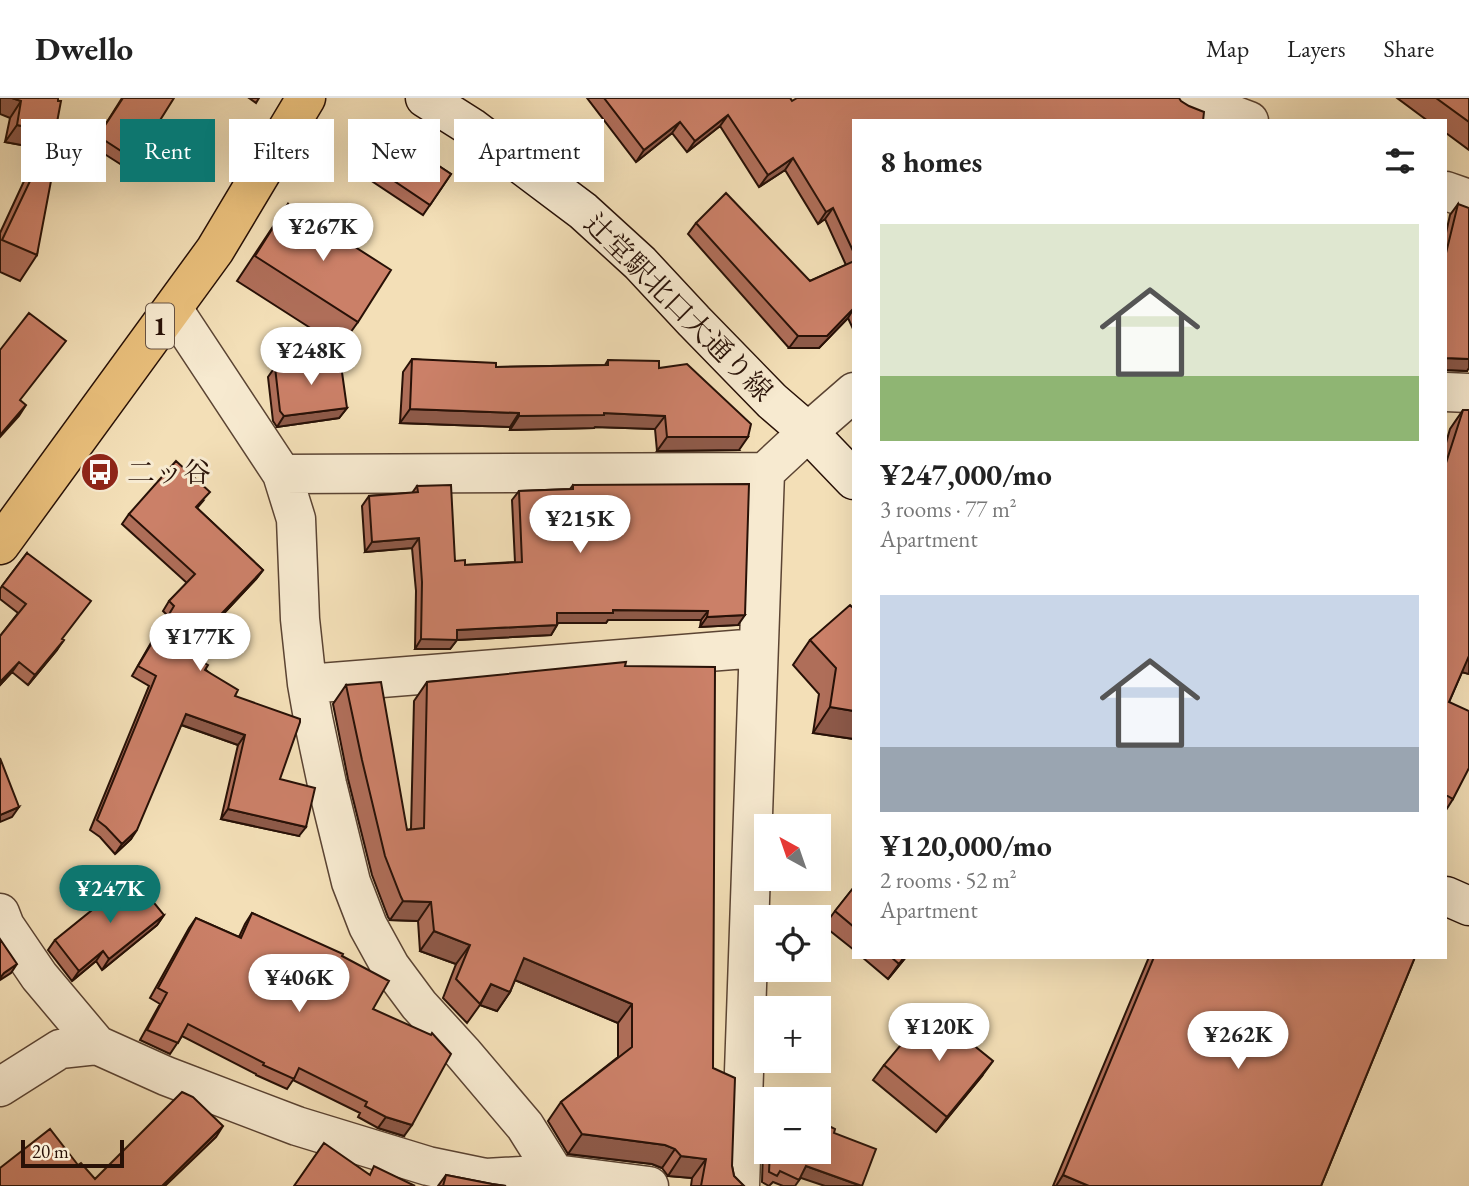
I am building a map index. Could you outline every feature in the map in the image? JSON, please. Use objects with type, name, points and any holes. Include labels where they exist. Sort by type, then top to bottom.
[{"type":"highway","name":"1","points":[[0,545],[215,250],[306,98]]},
{"type":"street","name":"辻堂駅北口大通り線","points":[[425,98],[471,127],[583,211],[640,263],[755,384],[808,432],[852,478]]},
{"type":"street","points":[[1189,98],[1244,119]]},
{"type":"street","points":[[1447,191],[1469,199]]},
{"type":"street","points":[[173,309],[282,474],[296,519],[300,619],[307,684],[327,784],[351,882],[368,926],[390,966],[419,1005],[525,1126],[555,1174]]},
{"type":"street","points":[[1447,392],[1469,393]]},
{"type":"street","points":[[282,474],[765,472],[852,394]]},
{"type":"street","points":[[740,1186],[765,472]]},
{"type":"street","points":[[307,684],[758,648]]},
{"type":"street","points":[[1447,896],[1469,906]]},
{"type":"street","points":[[0,913],[5,926],[39,976],[97,1045],[166,1076],[297,1126],[428,1166],[486,1178],[555,1174],[649,1186]]},
{"type":"street","points":[[0,1087],[60,1049],[97,1045]]},
{"type":"building","points":[[12,98],[58,98],[58,101],[61,101],[58,119],[21,119],[21,126],[17,125],[21,101]]},
{"type":"building","points":[[123,98],[174,98],[161,119],[120,119],[120,150],[106,141],[106,124]]},
{"type":"building","points":[[604,98],[790,98],[792,101],[797,98],[1179,98],[1204,112],[1203,119],[852,119],[852,249],[833,208],[826,212],[793,158],[768,175],[728,115],[695,141],[680,122],[644,150]]},
{"type":"building","points":[[1436,98],[1469,98],[1469,122]]},
{"type":"building","points":[[440,167],[451,174],[430,205],[396,182],[440,182]]},
{"type":"building","points":[[30,182],[51,182],[37,255],[2,240]]},
{"type":"building","points":[[726,193],[810,281],[852,262],[852,310],[827,336],[798,336],[696,223]]},
{"type":"building","points":[[288,204],[391,270],[358,322],[255,256]]},
{"type":"building","points":[[1458,204],[1469,208],[1469,359],[1447,358],[1447,249]]},
{"type":"building","points":[[29,313],[66,341],[20,400],[26,405],[0,435],[0,350]]},
{"type":"building","points":[[340,358],[347,408],[284,416],[280,411],[275,367]]},
{"type":"building","points":[[412,359],[496,363],[496,367],[608,365],[608,360],[659,361],[659,368],[687,364],[751,424],[748,437],[667,437],[665,416],[604,413],[519,416],[519,413],[410,409]]},
{"type":"building","points":[[1463,410],[1469,410],[1469,656],[1449,702],[1469,711],[1469,768],[1453,799],[1447,796],[1447,460]]},
{"type":"building","points":[[176,461],[210,492],[196,507],[263,570],[185,652],[208,665],[205,670],[238,690],[235,696],[300,719],[280,779],[315,788],[306,827],[228,809],[245,735],[186,714],[137,830],[122,844],[97,820],[156,676],[138,666],[174,606],[169,601],[195,574],[129,514]]},
{"type":"building","points":[[749,484],[745,615],[707,617],[708,611],[613,610],[613,613],[557,613],[557,625],[457,630],[457,640],[421,639],[422,582],[419,538],[372,542],[369,496],[418,492],[417,486],[451,485],[455,561],[465,560],[465,565],[522,562],[519,491],[573,489],[573,485]]},
{"type":"building","points":[[27,553],[91,601],[35,675],[19,662],[0,682],[0,636],[26,604],[2,586]]},
{"type":"building","points":[[850,605],[852,607],[852,711],[830,707],[836,668],[810,640]]},
{"type":"building","points":[[626,662],[625,666],[715,667],[713,1068],[735,1078],[732,1166],[734,1176],[744,1186],[701,1186],[706,1159],[681,1156],[675,1149],[665,1145],[582,1134],[561,1102],[632,1047],[632,1004],[524,958],[510,992],[491,984],[480,1004],[456,979],[470,945],[434,931],[431,902],[403,901],[401,897],[385,856],[346,685],[381,682],[407,830],[424,828],[427,682]]},
{"type":"building","points":[[0,758],[19,807],[0,815]]},
{"type":"building","points":[[133,877],[164,915],[109,959],[103,951],[79,971],[55,940]]},
{"type":"building","points":[[852,890],[852,925],[835,911]]},
{"type":"building","points":[[252,913],[343,954],[342,956],[389,981],[373,1009],[431,1035],[432,1033],[451,1054],[412,1125],[386,1117],[365,1106],[367,1102],[299,1068],[294,1079],[188,1024],[178,1043],[147,1030],[167,993],[158,988],[196,918],[241,938]]},
{"type":"building","points":[[0,939],[17,964],[0,978]]},
{"type":"building","points":[[1153,959],[1414,959],[1321,1186],[1089,1186],[1063,1175]]},
{"type":"building","points":[[930,1010],[993,1061],[947,1117],[884,1065]]},
{"type":"building","points":[[182,1092],[193,1097],[223,1126],[162,1186],[0,1186],[0,1168],[50,1129],[78,1165],[81,1163],[95,1179]]},
{"type":"building","points":[[831,1127],[835,1129],[834,1133],[876,1149],[862,1186],[806,1166],[799,1180],[780,1171],[777,1176],[769,1172],[769,1164],[831,1164]]},
{"type":"building","points":[[324,1143],[370,1175],[374,1166],[415,1186],[294,1186]]},
{"type":"building","points":[[446,1175],[492,1184],[506,1186],[443,1186]]},
{"type":"place","name":"二ッ谷","points":[[100,472]]}]
